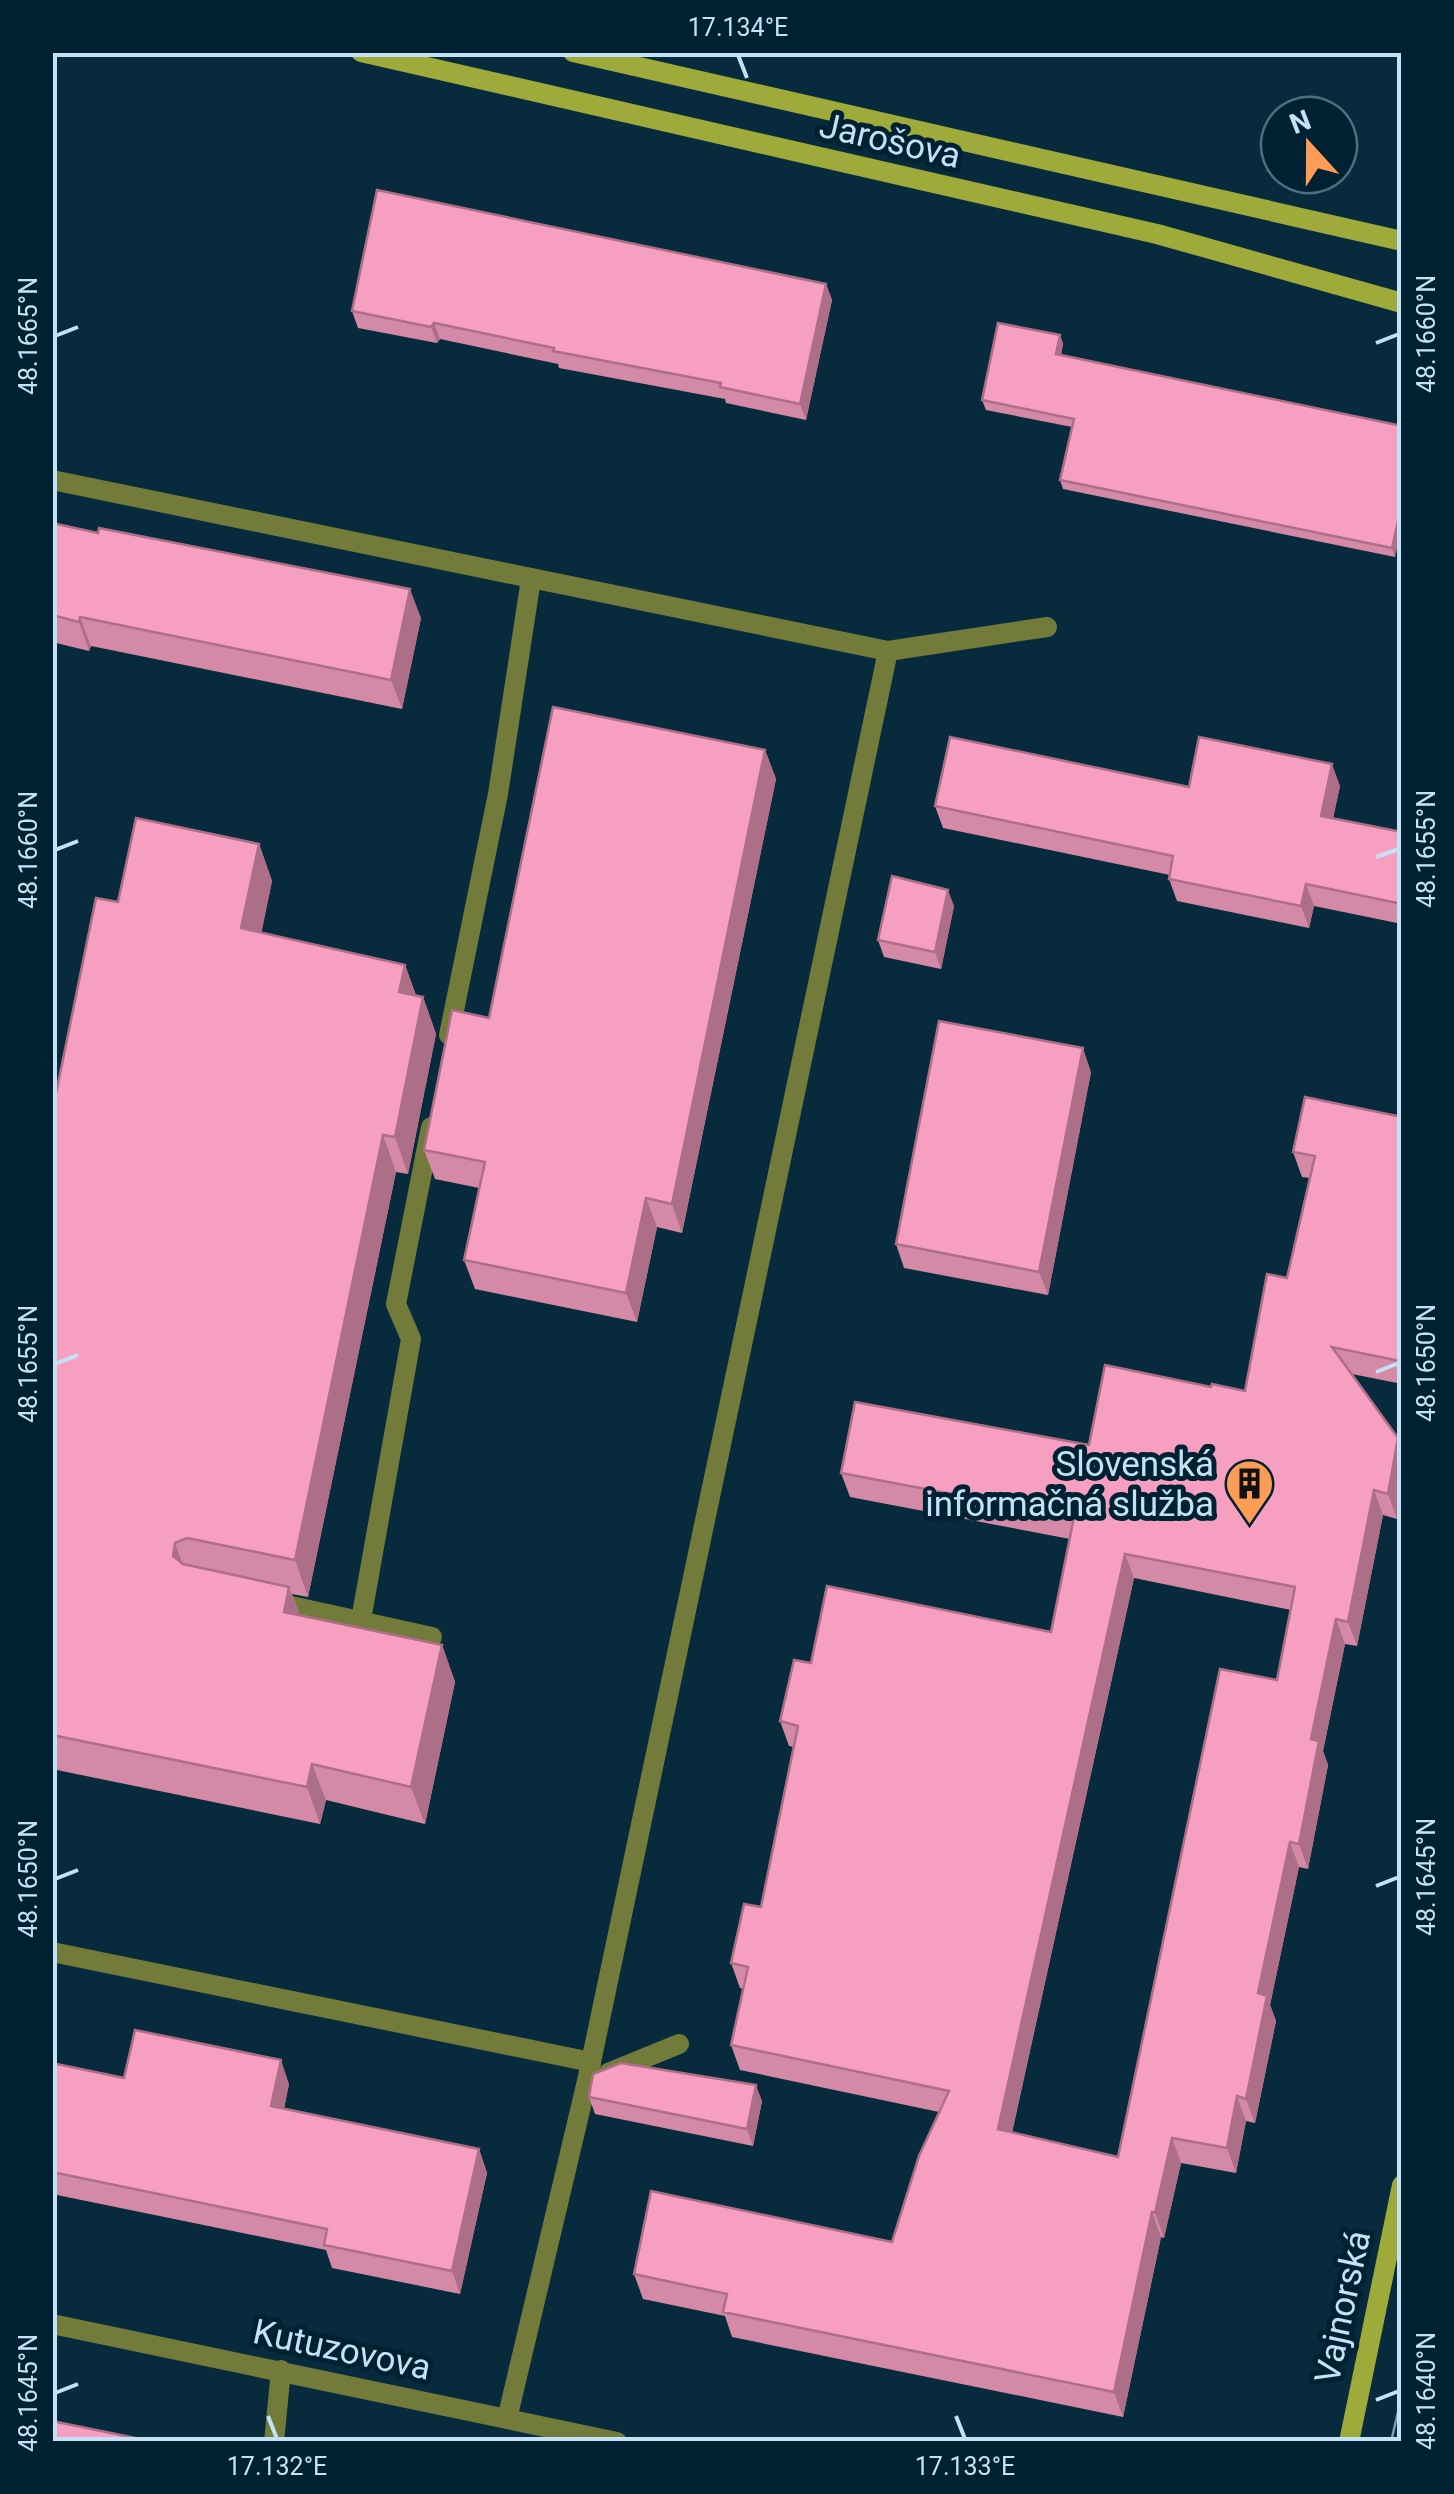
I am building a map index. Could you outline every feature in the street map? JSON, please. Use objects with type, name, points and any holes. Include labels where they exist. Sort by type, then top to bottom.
[{"type":"main road","name":"Jarošova","points":[[362,52],[1157,234],[1402,302]]},
{"type":"main road","name":"Jarošova","points":[[573,52],[1402,240]]},
{"type":"main road","name":"Vajnorská","points":[[1349,2442],[1402,2185]]},
{"type":"street","points":[[52,480],[888,651],[1047,627]]},
{"type":"street","points":[[445,1054],[498,794],[531,579]]},
{"type":"street","points":[[507,2419],[589,2071],[888,651]]},
{"type":"street","points":[[361,1620],[411,1339],[396,1304],[434,1112]]},
{"type":"street","points":[[253,1598],[432,1638]]},
{"type":"street","points":[[52,1952],[589,2071],[679,2044]]},
{"type":"street","name":"Kutuzovova","points":[[52,2324],[616,2442]]},
{"type":"street","points":[[274,2442],[282,2370]]},
{"type":"building","points":[[377,190],[826,284],[800,404],[720,387],[721,383],[553,351],[554,348],[434,323],[431,327],[352,311]]},
{"type":"building","points":[[998,323],[1060,335],[1056,354],[1402,426],[1402,503],[1392,548],[1060,480],[1074,419],[982,400]]},
{"type":"building","points":[[52,523],[98,533],[99,528],[410,589],[391,680],[80,617],[79,622],[52,615]]},
{"type":"building","points":[[553,707],[765,750],[672,1204],[646,1198],[626,1293],[464,1260],[485,1162],[424,1150],[452,1010],[489,1018]]},
{"type":"building","points":[[950,737],[1189,787],[1199,737],[1332,764],[1321,816],[1402,832],[1402,904],[1306,884],[1301,906],[1169,879],[1173,856],[935,806]]},
{"type":"building","points":[[136,818],[259,844],[241,928],[405,965],[399,992],[423,997],[395,1137],[383,1135],[295,1560],[187,1538],[175,1543],[173,1556],[183,1564],[289,1587],[284,1612],[442,1645],[411,1787],[312,1764],[307,1787],[52,1735],[52,1113],[96,898],[118,902]]},
{"type":"building","points":[[892,876],[948,890],[935,952],[878,940]]},
{"type":"building","points":[[939,1021],[1083,1048],[1039,1272],[896,1244]]},
{"type":"building","points":[[1305,1097],[1402,1117],[1400,1361],[1332,1347],[1398,1438],[1388,1494],[1374,1490],[1348,1622],[1336,1619],[1311,1739],[1319,1741],[1299,1844],[1290,1842],[1258,1993],[1267,1996],[1246,2099],[1237,2096],[1227,2148],[1172,2138],[1155,2213],[1152,2212],[1114,2392],[723,2312],[727,2294],[634,2274],[651,2191],[892,2242],[919,2156],[949,2091],[731,2045],[748,1967],[731,1963],[744,1904],[761,1907],[798,1726],[780,1721],[794,1660],[811,1663],[827,1586],[1051,1632],[1074,1517],[841,1473],[855,1402],[1089,1445],[1105,1365],[1245,1391],[1267,1274],[1287,1278],[1315,1156],[1293,1152]],"holes":[[[1125,1554],[1295,1587],[1277,1680],[1220,1669],[1118,2157],[998,2129]]]},
{"type":"building","points":[[135,2030],[281,2060],[271,2106],[479,2149],[452,2271],[324,2245],[327,2229],[52,2172],[52,2063],[124,2078]]},
{"type":"building","points":[[621,2063],[756,2085],[747,2129],[589,2097],[593,2074]]},
{"type":"building","points":[[52,2421],[155,2442],[52,2442]]},
{"type":"tram line","points":[[1391,2442],[1402,2395]]},
{"type":"place","name":"Slovenská informačná služba","points":[[1249,1526]]}]
